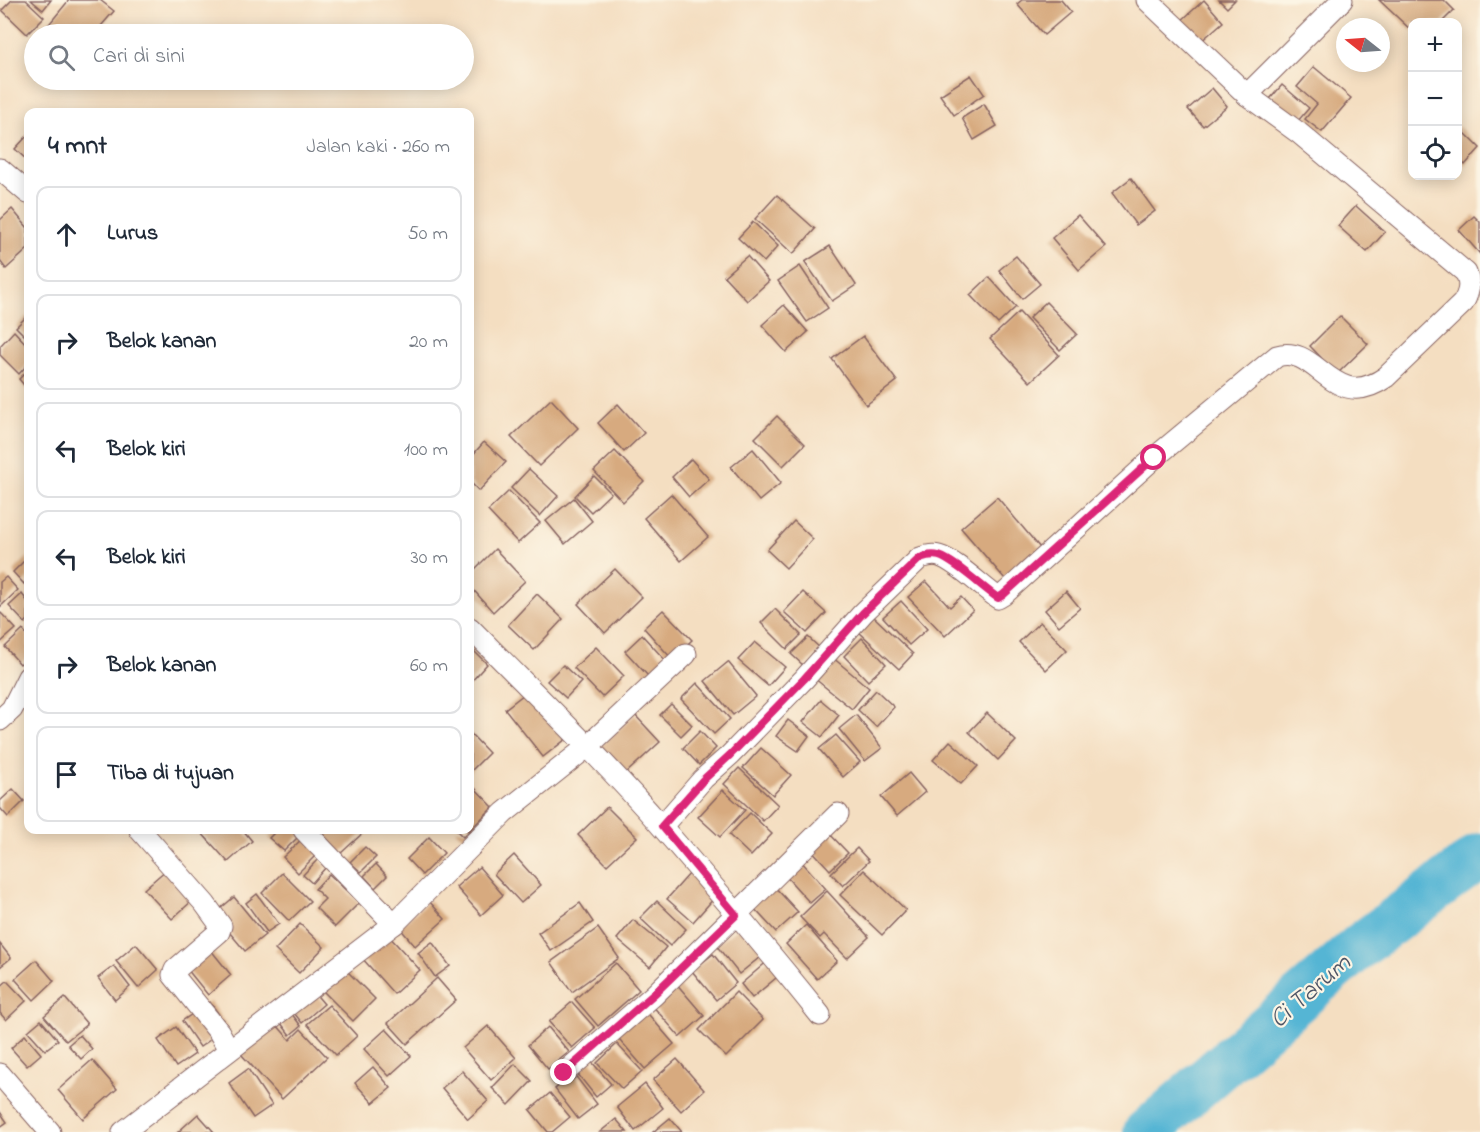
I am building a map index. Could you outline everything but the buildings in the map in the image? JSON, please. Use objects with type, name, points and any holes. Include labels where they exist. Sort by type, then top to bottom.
[{"type":"street","points":[[662,826],[703,780],[804,679],[863,613],[920,558],[937,555],[947,560],[998,598],[1154,458],[1277,356],[1287,353],[1298,354],[1313,368],[1335,381],[1354,389],[1364,389],[1386,377],[1463,303],[1469,288],[1466,273],[1299,133],[1247,95],[1147,0]]},
{"type":"street","points":[[1247,95],[1342,0]]},
{"type":"street","points":[[0,169],[24,190]]},
{"type":"street","points":[[474,632],[662,826],[736,915],[751,929],[820,1015]]},
{"type":"street","points":[[123,1132],[394,924],[504,813],[587,747],[686,654]]},
{"type":"street","points":[[0,720],[12,709],[24,691]]},
{"type":"street","points":[[564,1073],[654,994],[838,814]]},
{"type":"street","points":[[144,834],[205,904],[221,926],[219,932],[175,970],[173,975],[219,1032],[229,1050]]},
{"type":"street","points":[[308,834],[394,924]]},
{"type":"street","points":[[0,1074],[50,1132]]},
{"type":"waterway","name":"Ci Tarum","points":[[1146,1132],[1360,946],[1480,856]]},
{"type":"route","points":[[564,1073],[654,994],[736,915],[662,826],[703,780],[804,679],[863,613],[920,558],[929,555],[937,555],[947,560],[998,598],[1154,458]]}]
